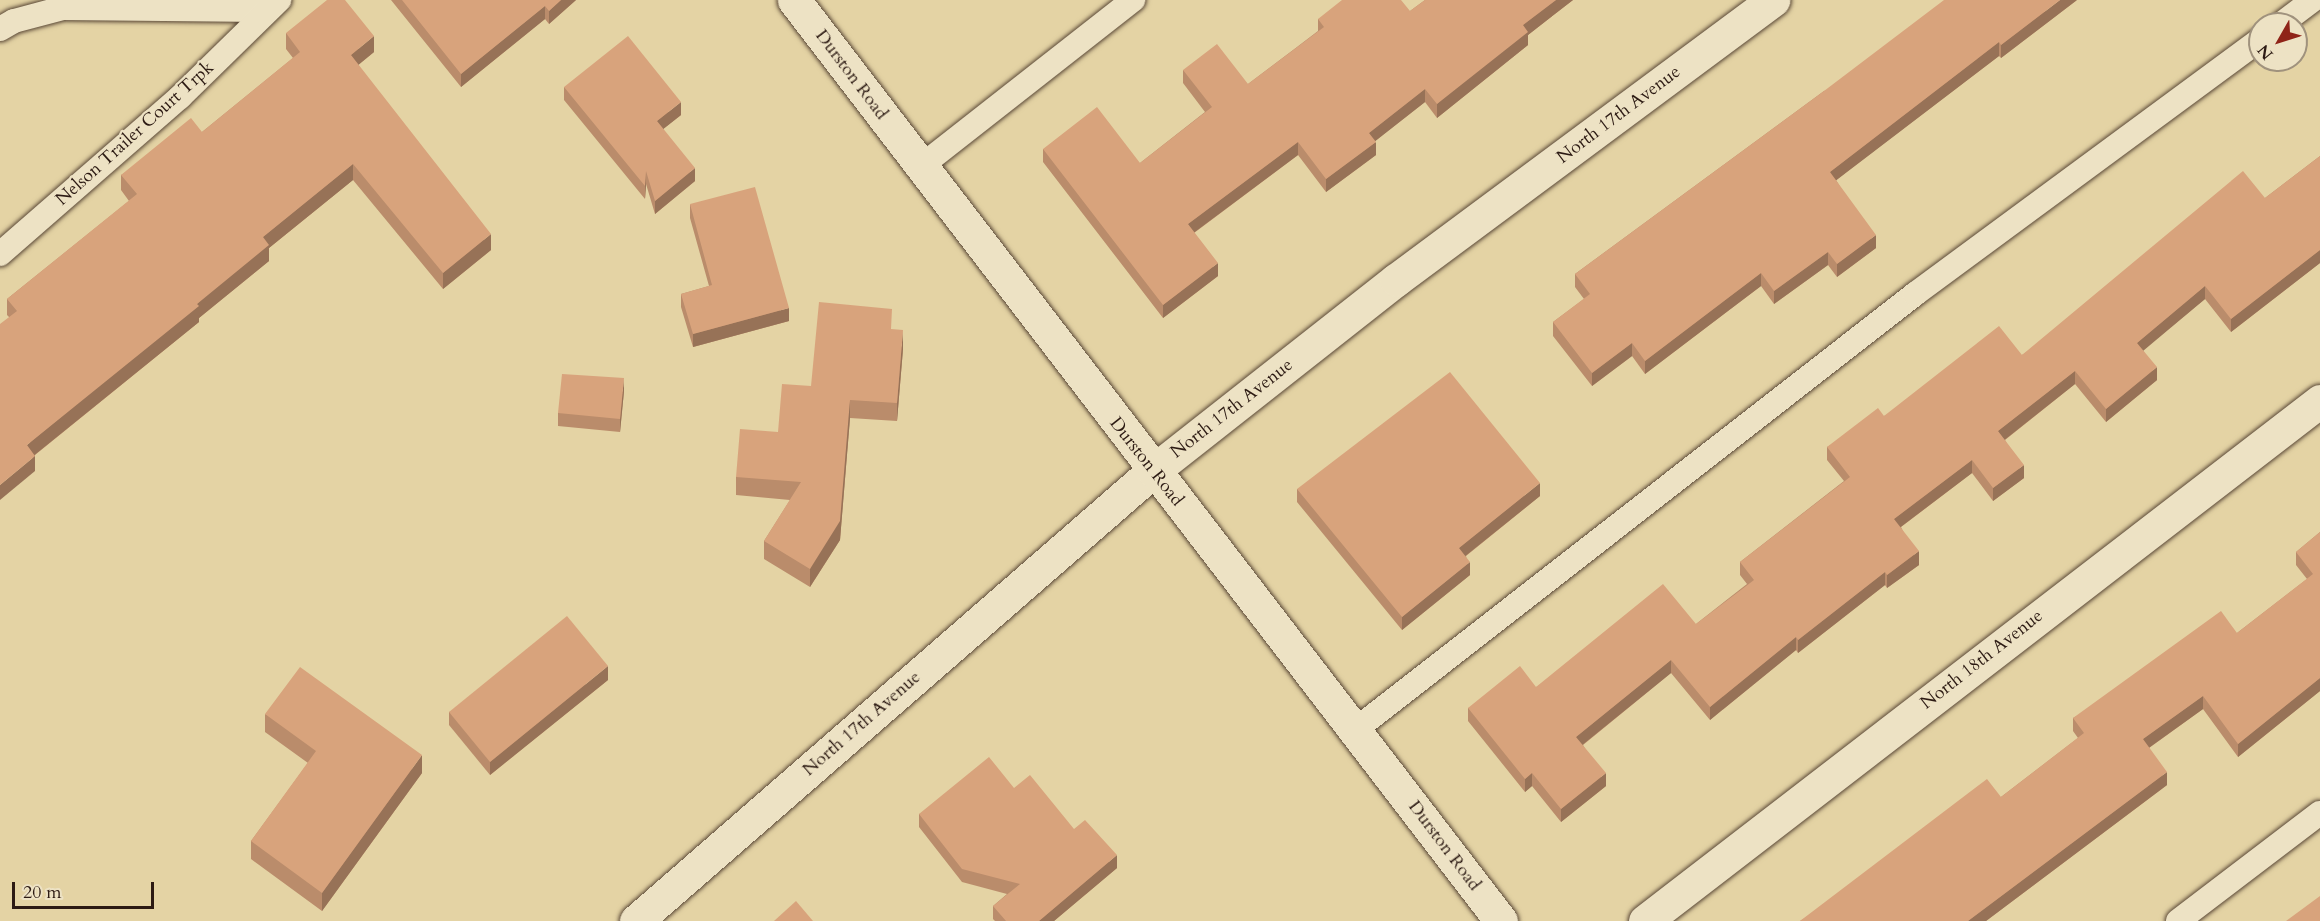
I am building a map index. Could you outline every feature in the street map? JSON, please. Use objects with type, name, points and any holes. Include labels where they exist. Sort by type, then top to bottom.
[{"type":"street","name":"Durston Road","points":[[794,0],[1153,471],[1501,921]]},
{"type":"street","name":"North 17th Avenue","points":[[636,921],[1153,471],[1396,280],[1773,0]]},
{"type":"street","name":"North 18th Avenue","points":[[1645,921],[2320,401]]},
{"type":"lane","points":[[920,167],[1031,76],[1133,0]]},
{"type":"lane","points":[[2297,12],[2313,0]]},
{"type":"lane","name":"Nelson Trailer Court Trpk","points":[[0,29],[14,21],[63,8],[272,5]]},
{"type":"lane","name":"Nelson Trailer Court Trpk","points":[[0,254],[180,97],[272,5]]},
{"type":"lane","points":[[1355,730],[1915,294],[2248,49]]},
{"type":"lane","points":[[2178,921],[2320,813]]},
{"type":"building","points":[[327,0],[345,0],[374,36],[351,55],[491,234],[443,273],[353,164],[263,237],[269,245],[197,304],[199,306],[27,445],[35,456],[0,485],[0,324],[17,311],[7,299],[137,194],[121,175],[191,118],[202,132],[300,52],[286,33]]},
{"type":"building","points":[[402,0],[561,0],[549,11],[545,6],[461,74]]},
{"type":"building","points":[[1342,0],[1401,0],[1410,11],[1425,0],[1556,0],[1523,25],[1528,32],[1437,104],[1425,89],[1369,133],[1376,142],[1326,179],[1298,142],[1188,224],[1218,263],[1163,305],[1043,149],[1097,107],[1140,163],[1212,107],[1183,70],[1217,44],[1248,84],[1324,27],[1318,19]]},
{"type":"building","points":[[1944,0],[2060,0],[2001,45],[1999,42],[1830,172],[1876,235],[1837,264],[1828,252],[1774,291],[1761,273],[1645,361],[1632,343],[1592,373],[1553,322],[1590,294],[1575,274]]},
{"type":"building","points":[[628,36],[681,102],[657,121],[695,168],[655,201],[646,171],[645,186],[564,87]]},
{"type":"building","points":[[2320,156],[2320,250],[2231,319],[2205,286],[2137,343],[2157,367],[2106,409],[2075,371],[1998,431],[2024,465],[1993,488],[1972,460],[1894,519],[1919,551],[1887,575],[1885,572],[1798,640],[1796,637],[1710,707],[1671,660],[1576,737],[1606,773],[1561,809],[1532,773],[1525,779],[1468,708],[1520,666],[1536,687],[1663,584],[1696,624],[1754,580],[1740,562],[1850,477],[1827,447],[1878,408],[1884,416],[1999,326],[2022,355],[2243,171],[2265,198]]},
{"type":"building","points":[[755,187],[789,308],[693,334],[681,294],[712,285],[690,204]]},
{"type":"building","points":[[819,302],[892,309],[891,329],[903,330],[897,403],[850,400],[840,521],[810,569],[764,541],[801,482],[736,477],[740,429],[778,432],[782,384],[811,386]]},
{"type":"building","points":[[1450,372],[1540,483],[1459,548],[1470,562],[1402,617],[1297,489]]},
{"type":"building","points":[[562,374],[624,378],[620,419],[558,413]]},
{"type":"building","points":[[2320,532],[2320,678],[2238,744],[2203,696],[2143,739],[2167,772],[1968,921],[1800,921],[1987,779],[2001,797],[2084,733],[2073,718],[2221,611],[2237,633],[2313,574],[2296,552]]},
{"type":"building","points":[[567,616],[608,666],[490,762],[449,712]]},
{"type":"building","points":[[300,667],[422,755],[322,893],[251,841],[316,751],[265,714]]},
{"type":"building","points":[[989,757],[1014,788],[1030,775],[1074,829],[1085,820],[1117,855],[1039,921],[1006,921],[993,906],[1020,884],[962,869],[919,814]]},
{"type":"building","points":[[2320,896],[2320,921],[2286,921]]},
{"type":"building","points":[[796,901],[813,921],[774,921]]}]
